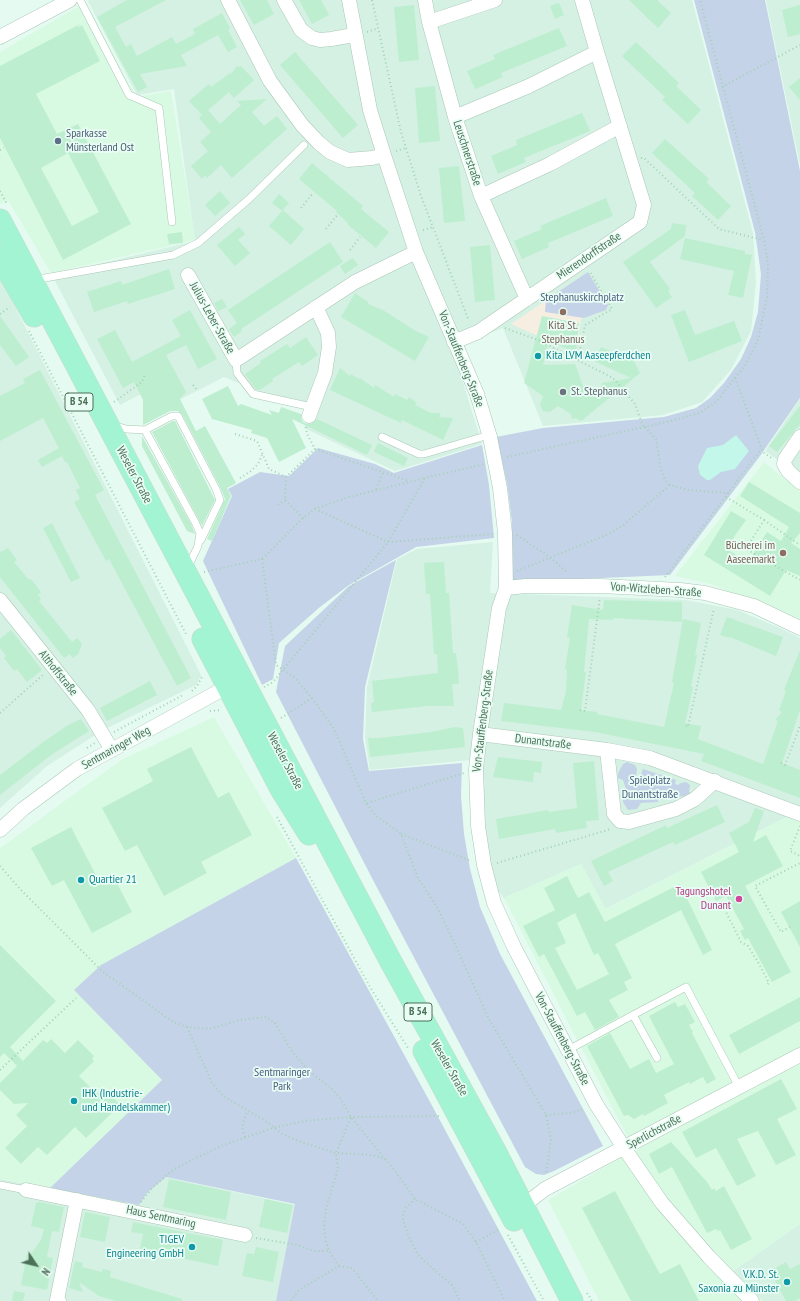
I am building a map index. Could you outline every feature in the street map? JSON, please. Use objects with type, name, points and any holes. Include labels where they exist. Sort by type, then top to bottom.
[{"type":"main road","name":"Weseler Straße","points":[[0,220],[33,284],[109,413],[193,573],[234,683],[281,789],[318,850],[557,1301]]},
{"type":"main road","name":"Weseler Straße","points":[[0,257],[30,310],[171,575],[234,683]]},
{"type":"main road","name":"Weseler Straße","points":[[512,1215],[572,1301]]},
{"type":"street","points":[[228,0],[249,40],[255,55],[288,108],[302,125],[330,152],[348,160],[372,158],[384,155]]},
{"type":"street","points":[[284,0],[301,30],[312,38],[320,40],[354,35]]},
{"type":"street","name":"Von-Stauffenberg-Straße","points":[[348,0],[370,110],[384,155],[416,252],[477,394],[489,436],[500,488],[506,533],[506,582],[499,608],[476,769],[478,826],[484,865],[494,903],[514,947],[596,1104],[624,1148],[662,1203],[709,1257],[752,1301]]},
{"type":"street","name":"Leuschnerstraße","points":[[425,0],[429,22],[455,117],[481,196],[527,299]]},
{"type":"street","points":[[429,22],[495,0]]},
{"type":"street","name":"Mierendorffstraße","points":[[454,342],[474,334],[498,319],[640,222],[644,205],[596,52],[582,0]]},
{"type":"street","points":[[0,37],[62,2]]},
{"type":"street","points":[[455,117],[529,86],[596,52]]},
{"type":"street","points":[[481,196],[550,164],[620,126]]},
{"type":"street","name":"Julius-Leber-Straße","points":[[188,275],[236,360],[355,282],[416,252]]},
{"type":"street","points":[[311,411],[325,373],[329,346],[328,333],[316,307]]},
{"type":"street","points":[[800,437],[785,459],[784,464],[800,482]]},
{"type":"street","name":"Von-Witzleben-Straße","points":[[506,582],[526,586],[601,586],[680,590],[717,596],[754,606],[800,628]]},
{"type":"street","name":"Althoffstraße","points":[[0,600],[92,716],[112,750]]},
{"type":"street","name":"Sentmaringer Weg","points":[[0,830],[23,809],[63,779],[112,750],[234,683]]},
{"type":"street","name":"Dunantstraße","points":[[480,734],[607,750],[650,758],[800,814]]},
{"type":"street","points":[[607,750],[614,814],[620,821],[629,822],[676,809],[695,799],[714,781]]},
{"type":"street","name":"Sperlichstraße","points":[[512,1215],[545,1188],[800,1055]]},
{"type":"street","name":"Haus Sentmaring","points":[[26,1190],[245,1235]]},
{"type":"street","points":[[59,1301],[57,1300],[77,1200]]},
{"type":"lane","points":[[80,0],[129,95],[159,108],[172,222]]},
{"type":"lane","points":[[33,284],[45,278],[173,255],[198,243],[249,199],[304,145]]},
{"type":"lane","points":[[236,360],[237,373],[253,394],[311,411]]},
{"type":"lane","points":[[109,413],[126,429],[145,430],[172,416],[178,416],[216,489],[220,500],[198,546]]},
{"type":"lane","points":[[145,430],[200,533],[193,573]]},
{"type":"lane","points":[[382,437],[419,454],[424,454],[489,436]]},
{"type":"lane","points":[[568,1050],[686,987],[739,1086]]},
{"type":"lane","points":[[633,1015],[656,1058]]},
{"type":"lane","name":"Haus Sentmaring","points":[[0,1184],[26,1190]]},
{"type":"path","points":[[372,0],[401,132],[421,196],[474,334]]},
{"type":"path","points":[[193,573],[262,559],[303,518],[315,510],[349,497],[494,461],[512,455],[689,417],[700,413],[717,401],[735,378],[753,350],[764,321],[769,271],[764,240],[700,0]]},
{"type":"path","points":[[722,87],[800,45]]},
{"type":"path","points":[[0,150],[4,148]]},
{"type":"path","points":[[631,162],[644,158],[720,229],[764,240]]},
{"type":"path","points":[[301,208],[313,193]]},
{"type":"path","points":[[326,229],[338,214]]},
{"type":"path","points":[[350,250],[360,237]]},
{"type":"path","points":[[578,360],[585,325],[612,309],[584,260]]},
{"type":"path","points":[[0,314],[14,304]]},
{"type":"path","points":[[498,319],[506,330],[538,340],[613,378],[634,404],[644,427],[656,438],[661,470],[665,480],[670,485],[689,490],[729,493]]},
{"type":"path","points":[[109,413],[142,382],[144,374]]},
{"type":"path","points":[[735,378],[761,449],[765,455],[784,464]]},
{"type":"path","points":[[193,384],[198,391]]},
{"type":"path","points":[[311,411],[306,426],[307,434],[315,449],[410,482]]},
{"type":"path","points":[[235,434],[257,441],[269,469],[286,476]]},
{"type":"path","points":[[303,518],[285,500],[286,476],[315,449]]},
{"type":"path","points":[[656,589],[761,449]]},
{"type":"path","points":[[240,478],[251,471],[258,464],[262,455]]},
{"type":"path","points":[[376,490],[382,472]]},
{"type":"path","points":[[262,688],[273,682],[388,542],[425,478]]},
{"type":"path","points":[[506,582],[551,558],[606,535],[622,526],[634,518],[670,485]]},
{"type":"path","points":[[726,497],[800,544]]},
{"type":"path","points":[[278,505],[285,500]]},
{"type":"path","points":[[315,510],[388,542],[506,533],[516,534],[551,558],[582,586]]},
{"type":"path","points":[[764,520],[746,549],[800,580]]},
{"type":"path","points":[[262,559],[276,665],[294,677],[312,698],[334,730],[366,803],[375,815],[401,834],[484,865],[494,864],[617,827],[620,821]]},
{"type":"path","points":[[580,710],[585,711],[601,586]]},
{"type":"path","points":[[686,726],[688,727],[717,596]]},
{"type":"path","points":[[0,713],[52,666]]},
{"type":"path","points":[[278,719],[312,698]]},
{"type":"path","points":[[209,711],[222,710]]},
{"type":"path","points":[[781,763],[786,765],[800,726]]},
{"type":"path","points":[[366,803],[476,769]]},
{"type":"path","points":[[800,825],[790,851],[800,856]]},
{"type":"path","points":[[401,834],[418,878],[438,909],[489,1019],[546,1115],[551,1139],[546,1175]]},
{"type":"path","points":[[790,927],[781,932],[755,886],[800,863]]},
{"type":"path","points":[[0,866],[21,890],[102,971],[173,1022],[187,1027],[208,1029],[240,1020],[266,1017],[275,1023],[293,1053],[309,1071],[331,1088],[341,1100],[351,1117],[415,1199],[463,1224],[476,1242],[505,1301]]},
{"type":"path","points":[[721,902],[741,942],[748,946],[758,962],[769,983],[766,984]]},
{"type":"path","points":[[0,1070],[76,998]]},
{"type":"path","points":[[187,1027],[212,1083],[223,1096],[267,1122],[282,1134],[301,1142],[336,1153],[372,1155],[385,1159]]},
{"type":"path","points":[[546,1115],[570,1113],[596,1104]]},
{"type":"path","points":[[245,1137],[242,1127],[247,1111]]},
{"type":"path","points":[[134,1212],[152,1188],[174,1169],[195,1157],[245,1137],[273,1128],[304,1121],[351,1117],[444,1116]]},
{"type":"path","points":[[339,1266],[329,1251],[324,1226],[326,1209],[338,1169],[336,1153],[351,1117]]},
{"type":"path","points":[[415,1199],[403,1214],[403,1220],[409,1236],[417,1253],[424,1261],[454,1286],[460,1301]]},
{"type":"path","points":[[476,1242],[512,1215]]},
{"type":"path","points":[[245,1235],[297,1245],[314,1251],[329,1251]]},
{"type":"path","points":[[291,1301],[299,1290],[339,1266],[351,1268],[378,1301]]},
{"type":"shaded area","points":[[692,0],[753,233],[756,282],[751,331],[731,370],[702,402],[663,415],[543,426],[503,328],[452,347],[482,444],[395,471],[304,428],[309,411],[224,377],[179,400],[169,379],[120,405],[52,275],[195,241],[174,89],[137,95],[88,1]]},
{"type":"shaded area","points":[[766,0],[800,0],[800,165],[776,49]]},
{"type":"shaded area","points":[[86,2],[136,97],[171,91],[195,240],[51,273],[8,200],[0,204],[0,52]]},
{"type":"shaded area","name":"Kita St. Stephanus","points":[[588,272],[608,305],[606,310],[581,319],[576,353],[511,324]]},
{"type":"shaded area","points":[[0,277],[201,675],[196,685],[103,730],[47,766],[0,808]]},
{"type":"shaded area","points":[[800,399],[800,475],[765,451]]},
{"type":"shaded area","points":[[764,462],[800,491],[800,621],[711,584],[675,576]]},
{"type":"shaded area","points":[[493,542],[490,593],[686,600],[737,610],[800,638],[800,817],[793,814],[605,909],[581,864],[504,898],[479,869],[470,760],[370,770],[365,738],[367,687],[397,559],[417,549]]},
{"type":"shaded area","points":[[214,717],[296,858],[102,965],[75,990],[162,1080],[50,1188],[0,1179],[0,848],[121,760]]},
{"type":"shaded area","points":[[793,814],[800,817],[800,1224],[733,1271],[763,1301],[599,1301],[548,1200],[634,1150],[504,898],[581,864],[606,909]]},
{"type":"shaded area","points":[[165,1177],[295,1205],[276,1301],[0,1301],[0,1179],[139,1204],[147,1193]]},
{"type":"shaded area","points":[[800,1224],[800,1301],[763,1301],[733,1271]]},
{"type":"green space","points":[[694,0],[765,0],[800,171],[800,398],[760,456],[670,575],[511,582],[512,522],[507,483],[496,437],[543,428],[664,417],[696,408],[710,398],[724,383],[741,359],[751,337],[758,312],[761,274],[755,232]]},
{"type":"green space","name":"Stephanuskirchplatz","points":[[588,272],[608,305],[606,310],[584,318],[545,312],[546,300]]},
{"type":"green space","points":[[482,445],[489,485],[494,538],[416,547],[349,585],[320,607],[279,643],[273,679],[262,685],[203,561],[232,496],[228,489],[260,472],[289,476],[318,448],[375,464],[394,473]]},
{"type":"green space","points":[[396,560],[365,687],[363,739],[369,771],[462,763],[461,796],[464,834],[470,869],[480,907],[500,954],[603,1146],[544,1175],[536,1174],[525,1167],[373,880],[276,692],[285,646],[349,586]]},
{"type":"green space","name":"Spielplatz Dunantstraße","points":[[627,762],[635,765],[637,769],[636,776],[640,777],[643,769],[676,780],[675,784],[678,785],[686,782],[690,785],[689,792],[692,794],[688,796],[671,797],[671,799],[658,800],[658,802],[641,803],[637,809],[628,810],[623,802],[623,797],[627,792],[623,780],[618,778],[618,773],[623,764]]},
{"type":"green space","name":"Sentmaringer Park","points":[[296,858],[537,1301],[276,1301],[295,1204],[166,1177],[147,1193],[139,1205],[50,1188],[162,1080],[74,990],[101,965]]},
{"type":"sand","points":[[736,435],[749,451],[735,469],[721,472],[710,480],[707,480],[700,475],[698,466],[707,448],[723,445]]},
{"type":"building","points":[[127,0],[166,0],[115,27],[126,47],[131,44],[137,56],[172,37],[176,44],[195,34],[193,29],[222,13],[230,28],[228,30],[237,47],[228,52],[218,35],[181,55],[187,66],[140,74],[147,87],[138,92],[97,17]]},
{"type":"building","points":[[240,0],[267,0],[274,14],[254,25]]},
{"type":"building","points":[[299,0],[321,0],[329,15],[312,24]]},
{"type":"building","points":[[629,0],[657,0],[671,13],[658,28]]},
{"type":"building","points":[[559,3],[564,15],[555,19],[550,6]]},
{"type":"building","points":[[414,5],[419,60],[399,62],[394,7]]},
{"type":"building","points":[[800,5],[800,34],[788,37],[782,10]]},
{"type":"building","name":"Sparkasse Münsterland Ost","points":[[80,24],[77,28],[82,25],[100,61],[36,94],[57,134],[78,124],[131,224],[63,260],[0,138],[0,66]],"holes":[[[68,153],[99,212],[72,226],[41,168]]]},
{"type":"building","points":[[559,28],[567,46],[501,73],[503,77],[475,89],[467,71],[495,59],[493,55]]},
{"type":"building","points":[[636,42],[679,83],[676,86],[701,110],[688,124],[662,100],[665,97],[622,56]]},
{"type":"building","points":[[295,52],[358,125],[343,138],[280,65]]},
{"type":"building","points":[[237,66],[241,66],[254,80],[234,98],[229,92],[208,110],[220,124],[241,105],[237,101],[267,99],[252,112],[264,126],[277,116],[287,129],[232,178],[221,165],[207,178],[205,175],[202,179],[191,166],[208,151],[200,142],[211,132],[199,118],[202,115],[189,101],[209,84],[211,87],[230,73],[231,74]]},
{"type":"building","points":[[800,78],[800,100],[789,87]]},
{"type":"building","points":[[435,86],[440,141],[419,143],[415,88]]},
{"type":"building","points":[[582,113],[590,131],[524,158],[526,162],[498,174],[491,156],[517,145],[516,140]]},
{"type":"building","points":[[665,139],[709,179],[706,182],[731,206],[718,220],[692,196],[695,193],[652,153]]},
{"type":"building","points":[[312,163],[363,206],[361,209],[389,232],[376,248],[347,224],[348,223],[336,212],[337,211],[299,179]]},
{"type":"building","points":[[459,166],[465,221],[444,223],[439,168]]},
{"type":"building","points":[[220,191],[230,203],[215,216],[205,205]]},
{"type":"building","points":[[279,194],[289,203],[282,211],[272,203]]},
{"type":"building","points":[[606,198],[613,216],[548,243],[549,247],[522,259],[514,241],[542,229],[540,226]]},
{"type":"building","points":[[283,210],[304,229],[291,245],[269,226]]},
{"type":"building","points":[[672,223],[686,225],[685,236],[650,262],[670,289],[668,291],[672,297],[656,308],[623,262],[671,229]]},
{"type":"building","points":[[239,227],[245,234],[238,240],[250,253],[235,266],[217,245]]},
{"type":"building","points":[[182,232],[183,243],[169,244],[167,234]]},
{"type":"building","points":[[685,238],[745,251],[745,254],[752,255],[743,298],[728,295],[734,271],[680,259]]},
{"type":"building","points":[[330,242],[343,262],[241,329],[242,331],[234,337],[229,329],[237,323],[228,310]]},
{"type":"building","points":[[490,245],[495,300],[475,302],[470,247]]},
{"type":"building","points":[[353,258],[358,265],[345,274],[340,266]]},
{"type":"building","points":[[169,269],[175,289],[128,304],[127,301],[94,312],[87,292],[121,281],[122,285]]},
{"type":"building","points":[[355,293],[368,302],[368,304],[383,310],[414,330],[429,337],[415,361],[341,317]]},
{"type":"building","points":[[222,299],[227,307],[218,311],[214,303]]},
{"type":"building","points":[[190,310],[217,359],[198,369],[186,345],[166,355],[186,392],[180,399],[196,431],[205,426],[236,483],[227,488],[231,496],[212,541],[207,539],[225,499],[182,414],[178,411],[170,411],[143,425],[143,400],[134,382],[123,388],[97,339],[115,330],[132,362],[181,336],[172,320]]},
{"type":"building","points":[[685,310],[695,335],[734,321],[742,341],[689,362],[671,315]]},
{"type":"building","points":[[0,316],[29,357],[16,366],[0,345]]},
{"type":"building","points":[[542,316],[579,323],[576,353],[549,341],[543,365],[575,364],[583,386],[598,399],[602,383],[631,378],[594,361],[601,347],[627,358],[631,355],[640,373],[581,421],[576,418],[572,419],[571,414],[558,406],[550,412],[543,411],[540,405],[543,396],[524,383]]},
{"type":"building","points":[[306,337],[318,355],[302,366],[299,362],[272,379],[273,381],[260,390],[256,390],[245,374],[261,363],[260,361],[287,344],[290,348]]},
{"type":"building","points":[[340,368],[350,376],[351,374],[359,379],[360,378],[374,388],[375,385],[394,397],[395,394],[407,400],[409,397],[417,403],[415,405],[431,413],[441,413],[439,417],[453,418],[443,440],[402,420],[401,423],[330,390]]},
{"type":"building","points":[[40,370],[104,490],[95,495],[191,678],[177,686],[109,559],[106,561],[74,502],[80,499],[76,490],[80,488],[67,462],[65,462],[62,456],[42,467],[38,460],[59,448],[43,418],[0,441],[0,396],[25,383],[23,379]]},
{"type":"building","points":[[228,386],[238,406],[241,404],[272,415],[269,410],[279,413],[281,407],[301,414],[302,421],[306,424],[311,424],[317,419],[372,445],[367,455],[292,419],[306,448],[279,462],[267,438],[251,433],[252,430],[212,419],[202,399]]},
{"type":"building","points":[[800,406],[800,424],[777,452],[769,446]]},
{"type":"building","points":[[175,421],[215,500],[202,526],[152,432]]},
{"type":"building","points":[[142,436],[191,524],[195,534],[187,531],[142,446]]},
{"type":"building","points":[[378,443],[408,458],[404,466],[374,452]]},
{"type":"building","points":[[749,482],[800,513],[800,533],[791,543],[800,549],[800,576],[786,570],[770,596],[704,555],[731,511],[746,520],[734,537],[730,551],[748,562],[767,532],[781,541],[789,527],[740,496]]},
{"type":"building","points":[[52,523],[80,578],[71,582],[43,528]]},
{"type":"building","points":[[8,548],[17,560],[14,562],[29,580],[31,579],[41,592],[38,595],[41,599],[39,601],[72,642],[77,638],[82,644],[78,654],[73,658],[70,654],[64,658],[0,577],[0,552]]},
{"type":"building","points":[[444,562],[446,593],[449,593],[453,653],[456,653],[458,669],[459,684],[452,684],[454,706],[428,706],[372,712],[371,703],[374,702],[372,681],[438,673],[437,654],[434,654],[430,594],[426,594],[424,563]]},
{"type":"building","points":[[604,600],[682,602],[682,622],[613,618],[613,620],[589,619],[584,672],[586,672],[581,710],[597,712],[597,714],[664,727],[674,683],[672,682],[683,619],[701,623],[691,687],[693,687],[685,723],[701,726],[698,739],[763,764],[778,721],[775,720],[782,712],[779,710],[786,691],[784,690],[800,650],[800,710],[782,763],[800,770],[800,798],[701,761],[704,754],[595,732],[501,721],[504,703],[561,710],[566,691],[567,670],[565,669],[570,638],[567,637],[572,605],[603,610]]},
{"type":"building","points":[[727,617],[783,637],[776,656],[730,637],[720,635]]},
{"type":"building","points":[[11,630],[42,670],[27,682],[17,669],[14,671],[4,658],[6,656],[0,648],[0,639]]},
{"type":"building","points":[[150,681],[157,695],[107,721],[100,708]]},
{"type":"building","points":[[81,719],[89,731],[51,755],[0,795],[0,775],[68,725]]},
{"type":"building","points":[[455,727],[463,728],[465,747],[370,757],[368,738],[431,732]]},
{"type":"building","points":[[191,747],[218,798],[229,792],[252,835],[201,862],[207,873],[164,896],[137,845],[125,851],[102,808],[153,781],[147,769]]},
{"type":"building","points":[[498,757],[542,762],[541,773],[534,772],[533,782],[493,777]]},
{"type":"building","points":[[594,761],[599,820],[586,821],[587,828],[556,833],[555,829],[499,839],[496,819],[548,810],[549,812],[577,808],[573,763]]},
{"type":"building","points":[[717,805],[725,822],[675,845],[673,842],[608,872],[613,881],[604,886],[591,861],[666,825],[667,828]]},
{"type":"building","name":"Tagungshotel Dunant","points":[[755,808],[764,811],[753,842],[766,835],[783,866],[745,886],[791,972],[772,982],[748,938],[745,940],[740,931],[744,929],[726,896],[716,901],[701,872],[739,852],[729,833],[749,822]]},
{"type":"building","name":"Quartier 21","points":[[71,827],[99,881],[112,874],[132,912],[92,933],[64,880],[52,886],[31,848]]},
{"type":"building","points":[[567,876],[578,898],[589,892],[605,922],[680,884],[712,950],[703,955],[681,910],[615,944],[632,978],[624,982],[628,990],[609,1000],[619,1017],[595,1030],[585,1012],[577,1016],[544,954],[539,957],[523,926],[555,910],[544,888]],"holes":[[[575,913],[594,955],[598,953],[609,974],[577,990],[555,948],[566,943],[557,923]]]},
{"type":"building","points":[[800,901],[800,947],[781,912]]},
{"type":"building","name":"IHK (Industrie- und Handelskammer)","points":[[0,945],[56,1001],[10,1047],[23,1061],[43,1040],[47,1043],[51,1039],[65,1053],[78,1040],[94,1056],[92,1059],[94,1061],[79,1076],[96,1093],[109,1093],[120,1105],[86,1138],[75,1127],[47,1155],[38,1147],[21,1164],[5,1148],[27,1126],[16,1115],[28,1103],[14,1104],[0,1090],[0,1083],[17,1066],[4,1053],[0,1057]]},
{"type":"building","points":[[800,997],[800,1021],[739,1054],[729,1035]]},
{"type":"building","points":[[675,1002],[678,1007],[685,1004],[695,1022],[689,1025],[716,1079],[707,1084],[703,1077],[690,1084],[689,1082],[664,1095],[668,1103],[644,1116],[643,1114],[634,1119],[628,1115],[624,1116],[587,1046],[610,1033],[630,1069],[649,1059],[656,1073],[674,1064],[649,1016]]},
{"type":"building","points":[[781,1079],[797,1109],[777,1119],[796,1155],[776,1165],[758,1131],[737,1139],[756,1176],[737,1186],[716,1148],[696,1158],[682,1132]]},
{"type":"building","points":[[671,1142],[707,1182],[712,1190],[714,1188],[716,1191],[724,1186],[752,1239],[731,1250],[720,1230],[718,1231],[716,1229],[707,1233],[672,1167],[659,1174],[649,1154]]},
{"type":"building","points":[[169,1179],[231,1192],[226,1220],[163,1207]]},
{"type":"building","points":[[615,1191],[660,1274],[680,1264],[699,1301],[631,1301],[582,1208]]},
{"type":"building","points":[[265,1199],[293,1205],[287,1233],[259,1227]]},
{"type":"building","points":[[39,1202],[64,1207],[59,1232],[52,1231],[47,1257],[53,1258],[47,1290],[21,1285],[27,1254],[31,1254],[41,1240],[44,1229],[31,1226],[36,1203]]},
{"type":"building","points":[[85,1212],[110,1217],[105,1242],[80,1237]]},
{"type":"building","name":"TIGEV Engineering GmbH","points":[[133,1222],[223,1240],[218,1266],[140,1249],[143,1234],[131,1232]]},
{"type":"building","points":[[256,1247],[279,1252],[273,1282],[242,1276],[247,1253],[254,1254]]},
{"type":"building","points":[[75,1261],[83,1263],[82,1267],[102,1272],[103,1269],[111,1271],[110,1277],[182,1299],[182,1301],[116,1301],[99,1296],[79,1282],[83,1292],[69,1288]]},
{"type":"building","name":"V.K.D. St. Saxonia zu Münster","points":[[786,1262],[790,1269],[800,1264],[800,1298],[795,1301],[786,1301],[770,1271]]},
{"type":"building","points":[[14,1291],[25,1293],[23,1301],[12,1301]]},
{"type":"place","name":"Sparkasse Münsterland Ost","points":[[58,141]]},
{"type":"place","name":"Kita St. Stephanus","points":[[563,312]]},
{"type":"place","name":"Kita LVM Aaseepferdchen","points":[[538,356]]},
{"type":"place","name":"St. Stephanus","points":[[563,392]]},
{"type":"place","name":"Bücherei im Aaseemarkt","points":[[783,553]]},
{"type":"place","name":"Quartier 21","points":[[81,880]]},
{"type":"place","name":"Tagungshotel Dunant","points":[[739,899]]},
{"type":"place","name":"IHK (Industrie- und Handelskammer)","points":[[74,1101]]},
{"type":"place","name":"TIGEV Engineering GmbH","points":[[192,1247]]},
{"type":"place","name":"V.K.D. St. Saxonia zu Münster","points":[[787,1282]]}]
